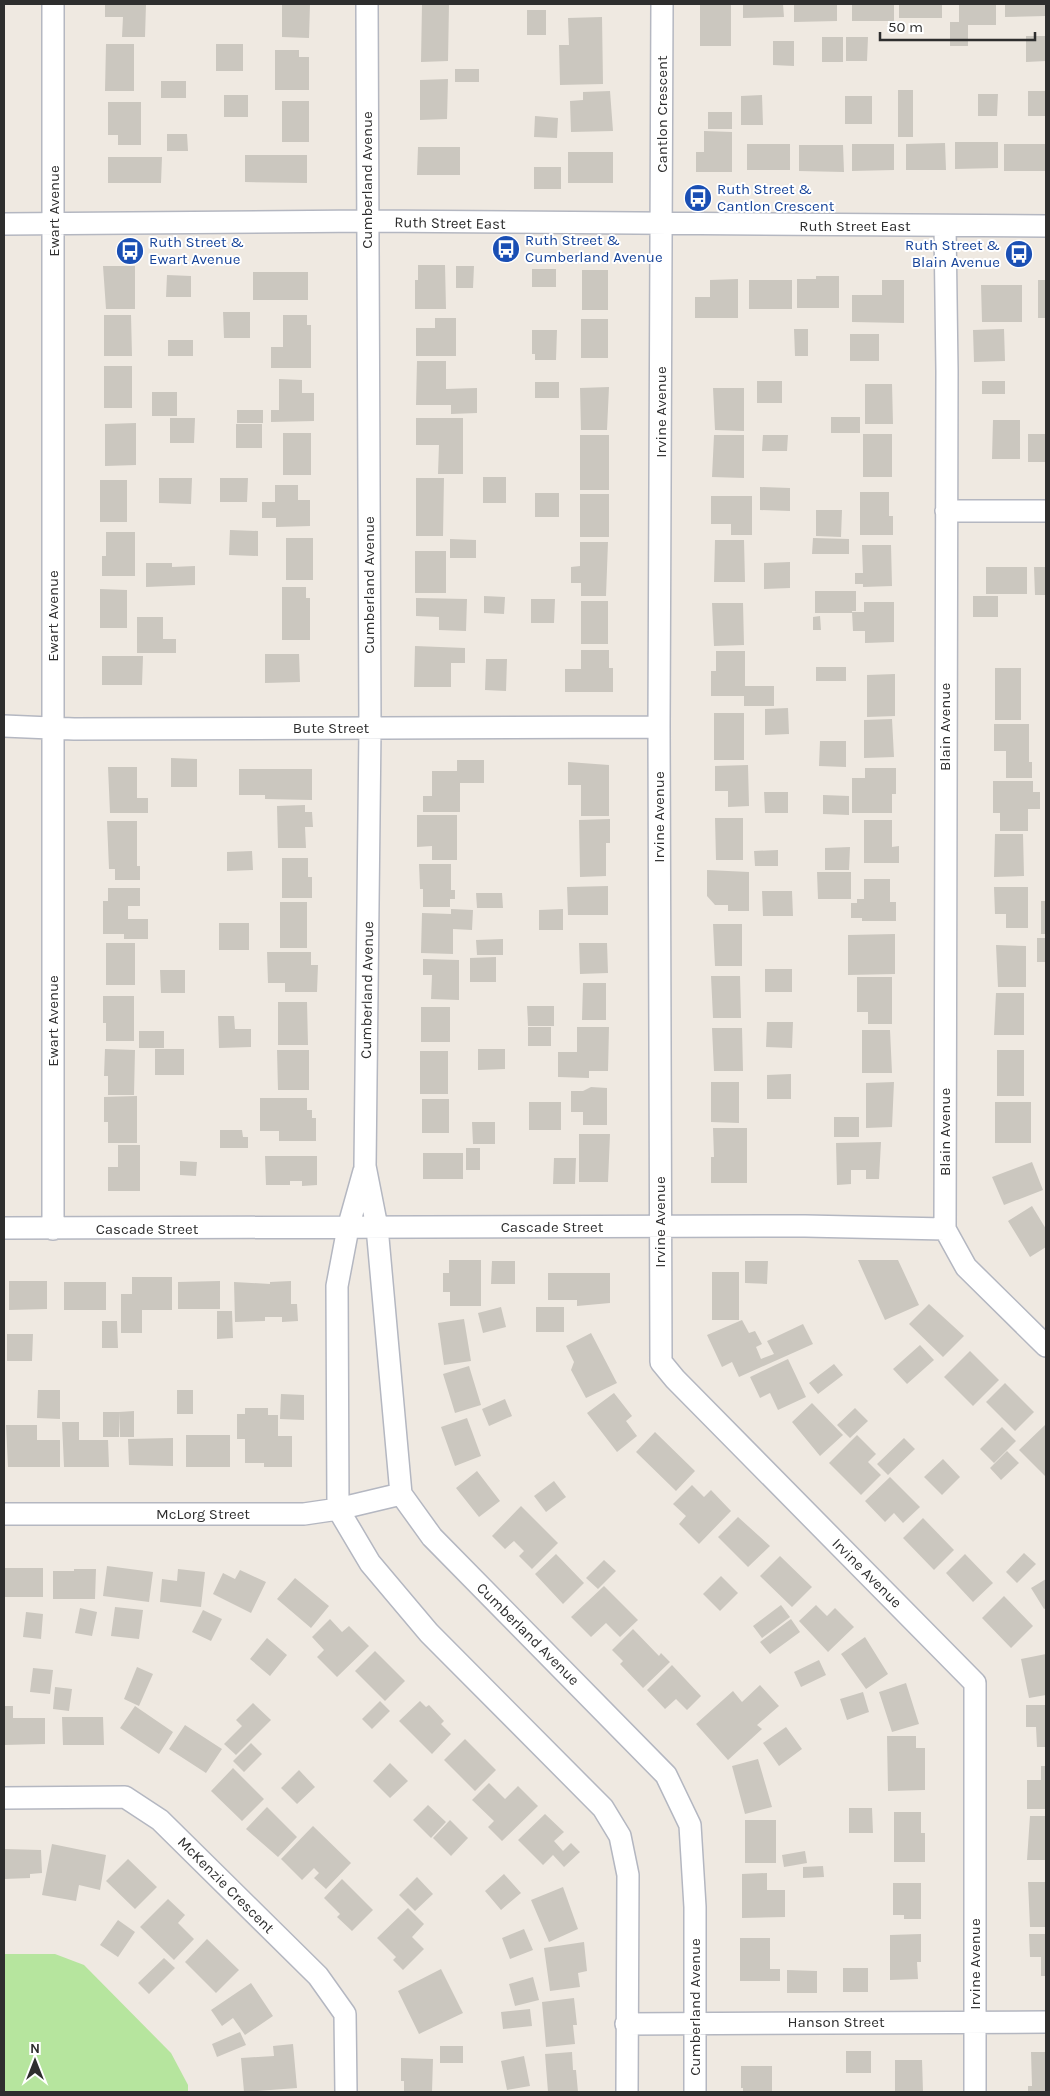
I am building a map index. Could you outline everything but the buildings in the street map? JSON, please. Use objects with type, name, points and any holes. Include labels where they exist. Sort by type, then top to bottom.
[{"type":"street","name":"Ewart Avenue","points":[[53,4],[53,1229]]},
{"type":"street","name":"Cumberland Avenue","points":[[367,4],[370,728],[365,1166],[377,1226],[401,1494],[432,1538],[666,1775],[690,1825],[695,1907],[696,2092]]},
{"type":"street","name":"Cantlon Crescent","points":[[662,4],[662,224]]},
{"type":"street","name":"Ruth Street East","points":[[4,224],[367,221],[1046,226]]},
{"type":"street","name":"Irvine Avenue","points":[[662,224],[659,728],[661,1362],[674,1379],[975,1683],[975,2092]]},
{"type":"street","name":"Blain Avenue","points":[[945,226],[945,1229]]},
{"type":"street","points":[[946,511],[1046,511]]},
{"type":"street","name":"Bute Street","points":[[4,726],[53,728],[659,728]]},
{"type":"street","name":"Cumberland Avenue","points":[[365,1166],[348,1228],[337,1286],[338,1509],[370,1563],[429,1633],[603,1808],[620,1836],[628,1875],[627,2092]]},
{"type":"street","name":"Cascade Street","points":[[4,1228],[660,1226],[945,1229]]},
{"type":"street","points":[[945,1229],[966,1267],[1046,1346]]},
{"type":"street","name":"McLorg Street","points":[[4,1514],[304,1514],[338,1509],[401,1494]]},
{"type":"street","name":"McKenzie Crescent","points":[[4,1798],[125,1797],[160,1820],[318,1976],[345,2014],[346,2092]]},
{"type":"street","name":"Hanson Street","points":[[626,2024],[1046,2022]]},
{"type":"green space","points":[[4,1954],[55,1954],[84,1965],[171,2053],[188,2085],[188,2092],[4,2092]]},
{"type":"place","name":"Ruth Street & Cantlon Crescent","points":[[698,198]]},
{"type":"place","name":"Ruth Street & Cumberland Avenue","points":[[506,249]]},
{"type":"place","name":"Ruth Street & Ewart Avenue","points":[[130,251]]},
{"type":"place","name":"Ruth Street & Blain Avenue","points":[[1019,254]]}]
